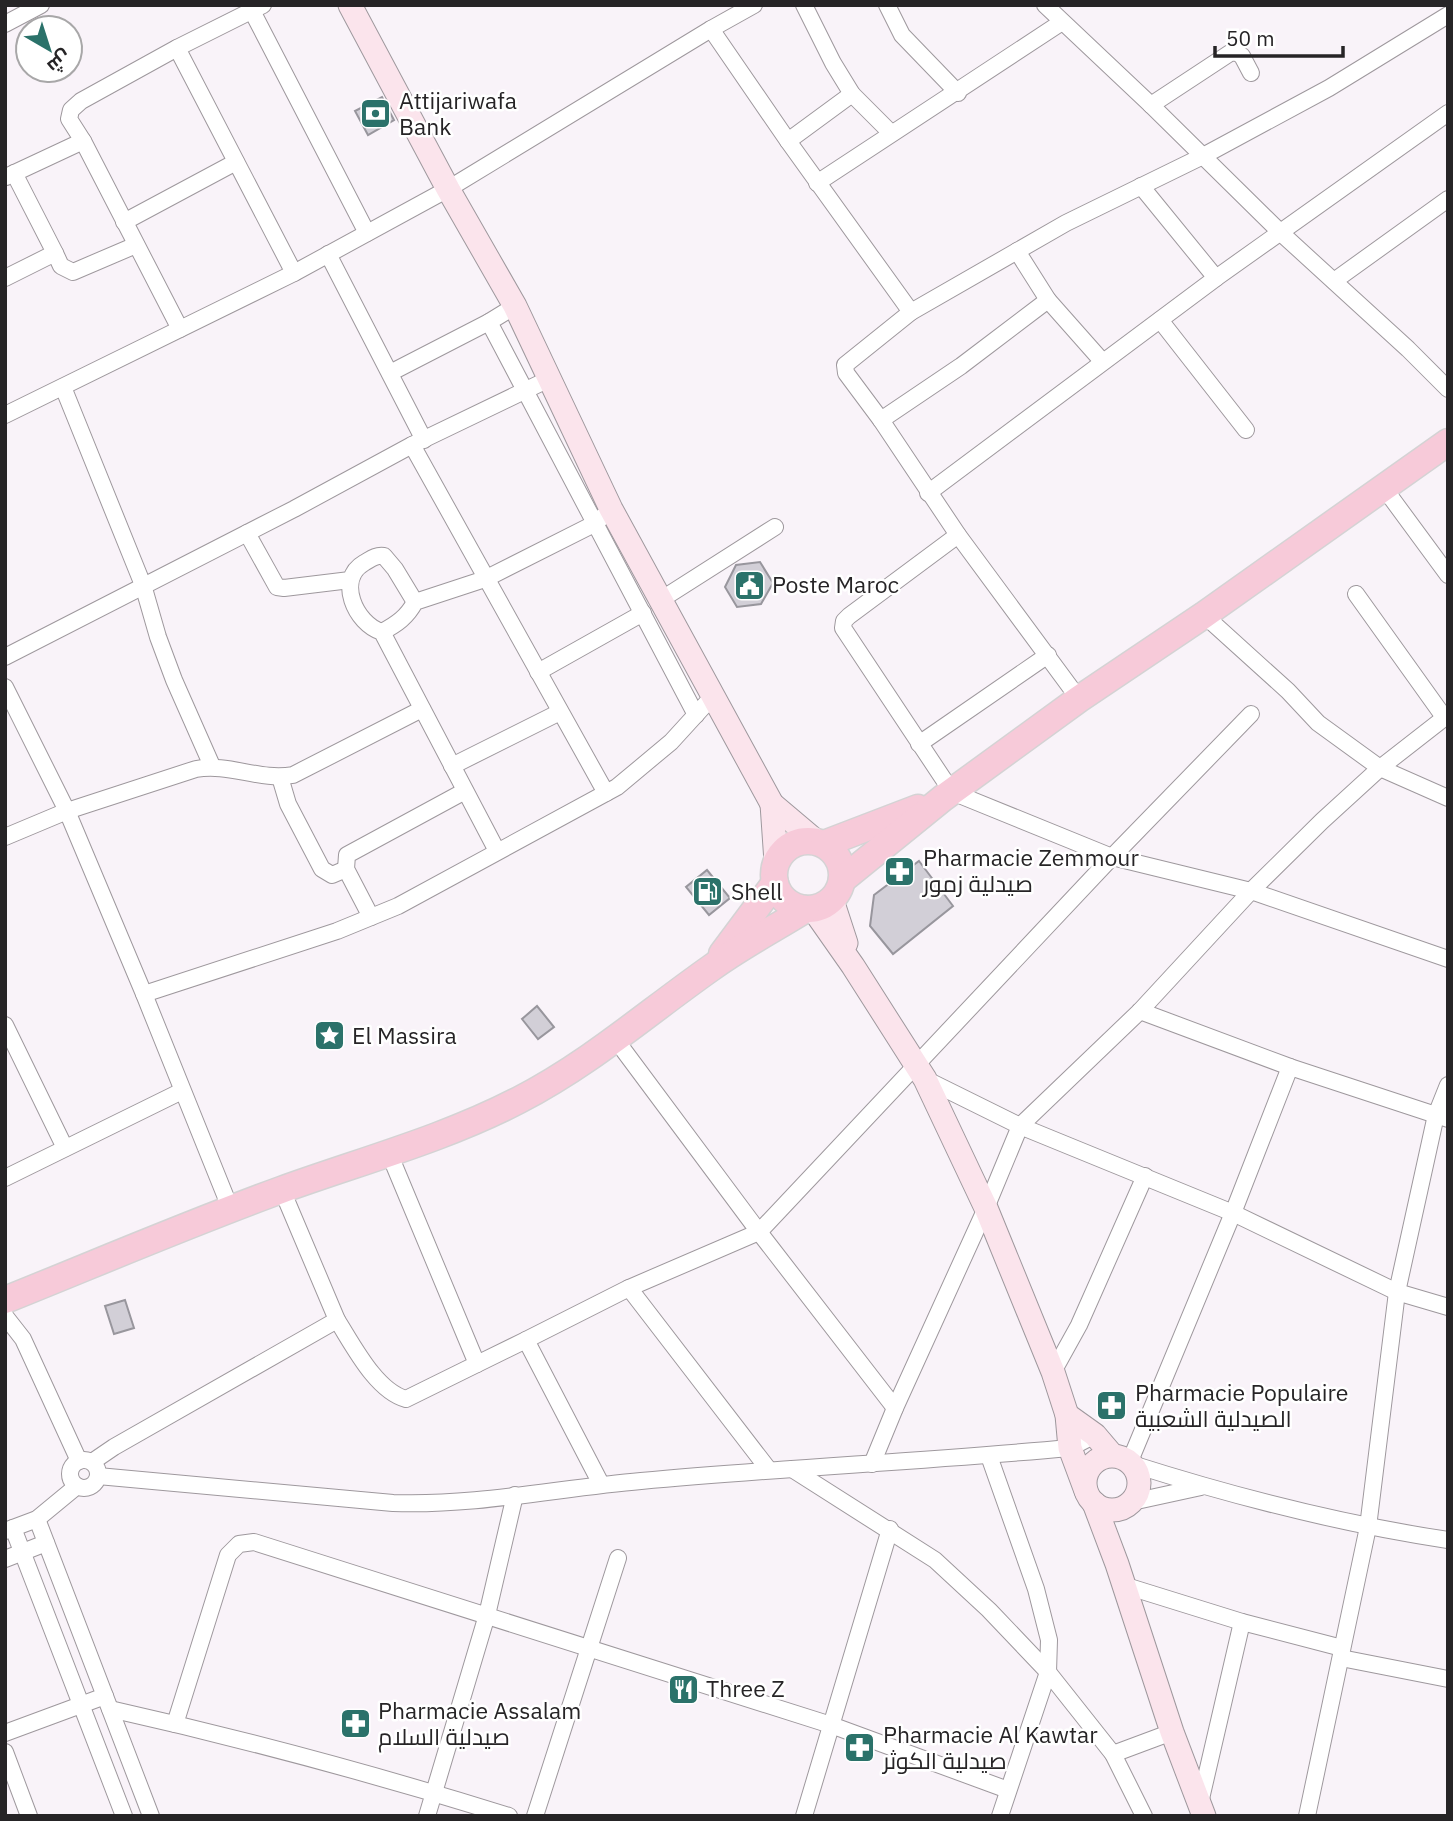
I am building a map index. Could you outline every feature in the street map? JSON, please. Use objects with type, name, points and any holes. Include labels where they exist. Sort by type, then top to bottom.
[{"type":"main road","points":[[351,5],[448,189],[515,306],[549,379],[604,516],[662,599],[772,804],[839,859],[823,900],[853,966],[920,1072],[986,1208],[1053,1372],[1067,1415],[1070,1448],[1120,1574],[1172,1732],[1202,1810]]},
{"type":"main road","points":[[5,1300],[282,1190],[480,1119],[559,1079],[713,967],[823,900],[947,795],[1079,699],[1204,615],[1448,442]]},
{"type":"main road","points":[[713,967],[776,873],[789,847],[807,841],[820,843],[947,795]]},
{"type":"main road","points":[[772,804],[776,873],[786,901],[795,907],[823,900]]},
{"type":"main road","points":[[1067,1415],[1095,1435],[1125,1460],[1138,1473],[1138,1493],[1128,1505],[1114,1510],[1103,1509],[1090,1497],[1085,1481],[1088,1471],[1102,1457],[1125,1460]]},
{"type":"main road","points":[[1120,1574],[1128,1505]]},
{"type":"street","points":[[5,24],[41,5]]},
{"type":"street","points":[[5,415],[294,273],[448,189],[754,5]]},
{"type":"street","points":[[804,5],[852,94],[891,133]]},
{"type":"street","points":[[887,5],[902,34],[958,93]]},
{"type":"street","points":[[1045,5],[1280,233],[1448,388]]},
{"type":"street","points":[[180,329],[69,119],[71,110],[81,101],[177,48],[257,8],[367,233]]},
{"type":"street","points":[[1079,699],[928,493],[881,420],[846,373],[845,365],[911,312],[1066,223],[1203,156],[1329,88],[1448,15]]},
{"type":"street","points":[[817,183],[891,133],[958,93],[1062,22]]},
{"type":"street","points":[[711,29],[817,183],[911,312]]},
{"type":"street","points":[[177,48],[294,273]]},
{"type":"street","points":[[1151,105],[1230,53],[1237,52],[1242,56],[1251,73]]},
{"type":"street","points":[[788,141],[852,94]]},
{"type":"street","points":[[928,493],[1102,361],[1448,113]]},
{"type":"street","points":[[83,141],[10,175],[66,271],[73,272],[136,245]]},
{"type":"street","points":[[124,222],[236,162]]},
{"type":"street","points":[[1141,186],[1216,278]]},
{"type":"street","points":[[1334,281],[1448,198]]},
{"type":"street","points":[[1017,251],[1048,300],[1102,361]]},
{"type":"street","points":[[5,278],[55,253]]},
{"type":"street","points":[[328,254],[390,373],[418,442],[485,579],[606,793]]},
{"type":"street","points":[[881,420],[961,366],[1048,300]]},
{"type":"street","points":[[390,373],[515,306]]},
{"type":"street","points":[[1160,320],[1246,430]]},
{"type":"street","points":[[489,322],[604,516],[643,613],[696,715]]},
{"type":"street","points":[[5,657],[418,442],[549,379]]},
{"type":"street","points":[[63,387],[143,585],[174,680],[212,766]]},
{"type":"street","points":[[1384,488],[1448,575]]},
{"type":"street","points":[[382,632],[410,612],[415,602],[485,579],[604,516]]},
{"type":"street","points":[[662,599],[775,527]]},
{"type":"street","points":[[247,533],[277,587],[350,580]]},
{"type":"street","points":[[958,535],[849,616],[844,621],[843,628],[919,744],[947,795],[1112,857],[1251,891],[1448,959]]},
{"type":"street","points":[[415,602],[384,556],[377,555],[355,568],[350,580],[351,591],[360,618],[370,627],[382,632],[497,851]]},
{"type":"street","points":[[872,1464],[1020,1126],[1140,1011],[1251,891],[1322,821],[1380,768],[1446,716],[1356,594]]},
{"type":"street","points":[[538,672],[643,613]]},
{"type":"street","points":[[1204,615],[1318,723],[1380,768],[1448,798]]},
{"type":"street","points":[[919,744],[1048,655]]},
{"type":"street","points":[[5,687],[67,811],[145,994],[231,1210]]},
{"type":"street","points":[[145,994],[337,931],[397,906],[617,787],[671,743],[713,696]]},
{"type":"street","points":[[5,838],[67,811],[212,766],[280,777],[293,775],[422,709]]},
{"type":"street","points":[[452,766],[560,712]]},
{"type":"street","points":[[282,1190],[337,1320],[359,1355],[387,1390],[406,1399],[629,1288],[759,1232],[920,1072],[1112,857],[1251,714]]},
{"type":"street","points":[[280,777],[288,804],[322,869],[332,875],[346,869]]},
{"type":"street","points":[[371,917],[346,869],[347,855],[465,791]]},
{"type":"street","points":[[1140,1011],[1290,1067],[1442,1117]]},
{"type":"street","points":[[5,1025],[65,1148]]},
{"type":"street","points":[[616,1040],[895,1408]]},
{"type":"street","points":[[1290,1067],[1233,1213],[1125,1460],[1203,1486],[1368,1527],[1448,1540]]},
{"type":"street","points":[[920,1072],[1020,1126],[1233,1213],[1396,1292],[1448,1307]]},
{"type":"street","points":[[1307,1816],[1368,1527],[1396,1292],[1448,1085]]},
{"type":"street","points":[[5,1178],[182,1091]]},
{"type":"street","points":[[389,1153],[477,1364]]},
{"type":"street","points":[[1053,1372],[1079,1325],[1145,1176]]},
{"type":"street","points":[[629,1288],[769,1469]]},
{"type":"street","points":[[5,1316],[23,1339],[89,1467],[90,1487],[77,1486],[73,1482],[71,1470],[89,1467],[393,1503],[457,1503],[601,1484],[1070,1448],[1095,1435]]},
{"type":"street","points":[[89,1467],[114,1447],[337,1320]]},
{"type":"street","points":[[526,1340],[601,1484]]},
{"type":"street","points":[[989,1455],[1043,1612],[1049,1640],[1048,1672],[1000,1816]]},
{"type":"street","points":[[792,1469],[935,1560],[989,1609],[1048,1672],[1113,1754],[1144,1816]]},
{"type":"street","points":[[77,1486],[37,1519],[9,1530],[13,1556],[81,1704],[124,1816]]},
{"type":"street","points":[[1128,1505],[1203,1486]]},
{"type":"street","points":[[427,1816],[486,1615],[515,1495]]},
{"type":"street","points":[[37,1519],[151,1816]]},
{"type":"street","points":[[804,1816],[890,1529]]},
{"type":"street","points":[[175,1724],[228,1555],[239,1544],[254,1542],[831,1725],[1008,1790]]},
{"type":"street","points":[[13,1556],[46,1543]]},
{"type":"street","points":[[535,1816],[618,1558]]},
{"type":"street","points":[[1120,1574],[1242,1622],[1341,1653],[1448,1679]]},
{"type":"street","points":[[1202,1810],[1242,1622]]},
{"type":"street","points":[[5,1733],[81,1704],[107,1702],[175,1724],[435,1793],[509,1816]]},
{"type":"street","points":[[1113,1754],[1172,1732]]},
{"type":"street","points":[[5,1752],[24,1814]]},
{"type":"building","points":[[382,97],[394,120],[368,135],[355,111]]},
{"type":"building","name":"Poste Maroc","points":[[760,562],[773,583],[761,604],[737,607],[725,587],[736,565]]},
{"type":"building","points":[[919,861],[953,906],[893,954],[870,926],[874,895]]},
{"type":"building","name":"Shell","points":[[707,870],[730,898],[709,915],[686,887]]},
{"type":"building","points":[[537,1006],[554,1027],[538,1039],[522,1019]]},
{"type":"building","points":[[125,1300],[134,1328],[114,1334],[105,1306]]},
{"type":"place","name":"Attijariwafa Bank","points":[[376,114]]},
{"type":"place","name":"Poste Maroc","points":[[749,585]]},
{"type":"place","name":"Pharmacie Zemmour صيدلية زمور","points":[[900,871]]},
{"type":"place","name":"Shell","points":[[708,892]]},
{"type":"place","name":"El Massira","points":[[329,1036]]},
{"type":"place","name":"Pharmacie Populaire الصيدلية الشعبية","points":[[1112,1406]]},
{"type":"place","name":"Three Z","points":[[683,1689]]},
{"type":"place","name":"Pharmacie Assalam صيدلية السلام","points":[[355,1724]]},
{"type":"place","name":"Pharmacie Al Kawtar صيدلية الكوثر","points":[[860,1748]]}]
